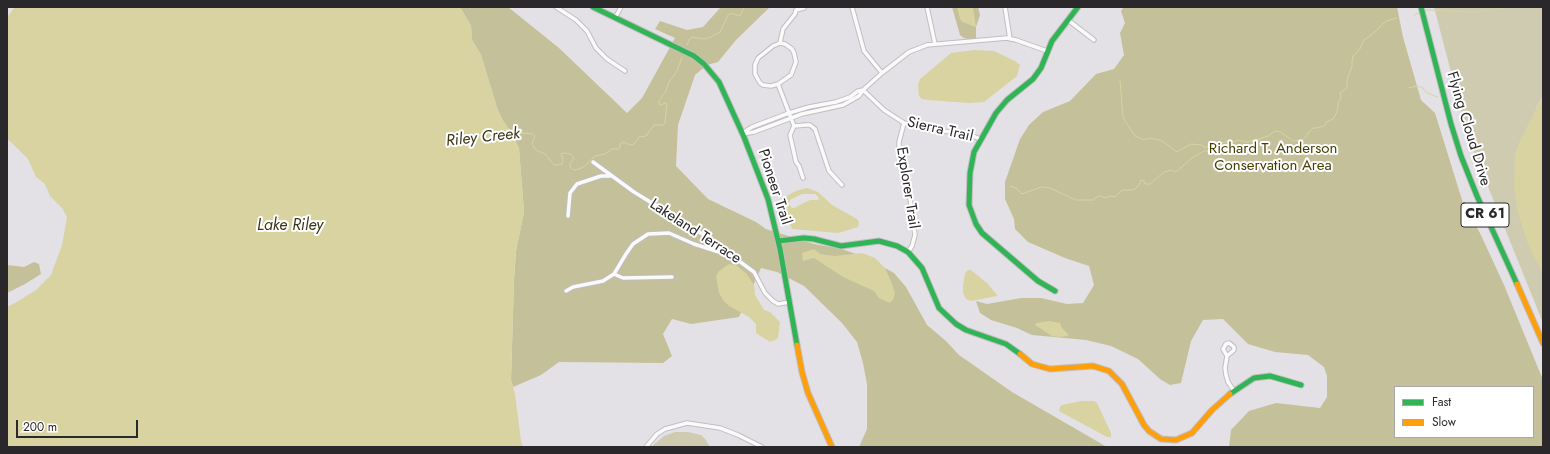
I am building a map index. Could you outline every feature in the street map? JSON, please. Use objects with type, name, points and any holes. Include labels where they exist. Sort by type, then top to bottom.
[{"type":"street","points":[[556,7],[576,20],[587,30],[596,48],[607,59],[625,71]]},
{"type":"street","name":"Pioneer Trail","points":[[593,7],[683,51],[704,64],[719,82],[768,199],[780,250],[802,372],[808,393],[832,447]]},
{"type":"street","points":[[615,18],[621,7]]},
{"type":"street","points":[[852,7],[864,51],[882,73]]},
{"type":"street","points":[[927,7],[935,44]]},
{"type":"street","points":[[1005,7],[1010,39]]},
{"type":"street","points":[[1055,291],[1038,281],[989,240],[976,224],[969,205],[970,173],[974,152],[980,139],[1001,106],[1033,79],[1040,68],[1047,51],[1078,7]]},
{"type":"street","name":"Flying Cloud Drive","points":[[1421,7],[1451,124],[1463,163],[1543,342]]},
{"type":"street","points":[[780,43],[783,29],[795,14],[796,10],[804,8]]},
{"type":"street","points":[[1068,20],[1094,40]]},
{"type":"street","points":[[742,134],[752,127],[789,113],[809,107],[836,102],[863,90],[909,52],[918,48],[935,44],[997,38],[1010,39],[1047,51]]},
{"type":"street","points":[[780,43],[785,44],[792,49],[796,62],[791,75],[778,84],[771,86],[763,85],[758,79],[754,69],[756,61],[761,54],[780,43]]},
{"type":"street","points":[[778,84],[794,126],[790,139],[796,162],[803,178]]},
{"type":"street","points":[[742,134],[754,132],[791,118],[843,105],[860,96],[863,90]]},
{"type":"street","name":"Sierra Trail","points":[[863,90],[884,110],[904,123],[927,130],[966,133],[980,139]]},
{"type":"street","name":"Explorer Trail","points":[[904,123],[899,142],[899,152],[910,198],[915,235],[912,246],[908,252]]},
{"type":"street","points":[[794,126],[810,126],[816,129],[829,171],[842,185]]},
{"type":"street","name":"Lakeland Terrace","points":[[593,162],[658,208],[712,240],[719,246],[722,253],[739,261],[754,272],[769,298],[778,304],[790,302]]},
{"type":"street","points":[[568,216],[570,193],[577,184],[601,176],[611,176]]},
{"type":"street","points":[[566,291],[573,287],[603,281],[614,274],[633,244],[648,234],[663,232],[669,233],[722,253]]},
{"type":"street","points":[[778,241],[794,238],[808,238],[841,246],[879,241],[897,246],[908,252],[922,268],[939,308],[956,324],[966,330],[1006,344],[1032,364],[1041,367],[1050,369],[1093,366],[1109,371],[1122,384],[1144,425],[1149,431],[1161,439],[1176,440],[1192,433],[1212,410],[1234,391],[1254,378],[1270,376],[1301,385]]},
{"type":"street","points":[[614,274],[623,278],[672,277]]},
{"type":"street","points":[[1227,356],[1225,368],[1226,376],[1234,391]]},
{"type":"street","points":[[646,447],[657,434],[665,429],[687,423],[720,428],[762,447]]},
{"type":"shaded area","points":[[1434,7],[1543,7],[1543,95],[1536,108],[1543,121],[1543,323],[1468,137]]},
{"type":"shaded area","points":[[675,432],[688,432],[701,435],[710,447],[651,447],[664,436]]},
{"type":"green space","points":[[460,7],[508,7],[559,48],[627,113],[642,98],[675,38],[655,29],[660,21],[687,30],[703,27],[721,7],[770,7],[736,40],[718,62],[707,65],[695,75],[678,125],[676,166],[708,199],[756,222],[766,229],[814,244],[842,249],[867,258],[894,273],[906,287],[927,325],[946,341],[959,355],[1012,392],[1107,447],[859,447],[867,429],[867,384],[857,342],[842,323],[804,286],[777,272],[761,268],[739,317],[691,324],[672,319],[663,334],[672,356],[663,363],[559,362],[541,375],[513,387],[511,380],[514,279],[516,251],[524,212],[519,149],[514,137],[502,119],[497,108],[481,55],[472,40],[471,26]]},
{"type":"green space","points":[[952,7],[978,7],[980,15],[976,27],[976,38],[971,40],[960,35]]},
{"type":"green space","name":"Richard T. Anderson Conservation Area","points":[[1124,7],[1397,7],[1403,37],[1421,100],[1435,113],[1463,203],[1480,233],[1504,285],[1543,380],[1543,447],[1229,447],[1231,430],[1249,411],[1276,403],[1320,408],[1327,397],[1327,376],[1324,367],[1308,355],[1275,352],[1248,344],[1223,319],[1203,320],[1191,341],[1181,383],[1170,385],[1160,379],[1138,359],[1111,346],[1086,340],[1032,335],[1017,328],[991,320],[980,313],[976,301],[987,304],[1021,298],[1041,298],[1067,304],[1083,303],[1094,285],[1089,266],[1065,258],[1028,242],[1015,229],[1014,219],[1005,199],[1005,182],[1020,139],[1029,125],[1043,112],[1070,101],[1096,74],[1114,69],[1124,55],[1120,33],[1125,23],[1121,11]]},
{"type":"green space","points":[[34,262],[39,264],[41,274],[7,293],[7,265],[24,267]]},
{"type":"water","name":"Lake Riley","points":[[15,7],[460,7],[471,26],[472,40],[481,55],[497,108],[502,119],[514,137],[519,149],[524,212],[516,251],[511,380],[515,394],[523,447],[7,447],[7,307],[36,290],[51,275],[62,245],[67,217],[62,208],[50,196],[45,184],[36,177],[28,159],[7,139],[7,17]]},
{"type":"water","points":[[957,7],[973,7],[976,27],[962,22]]},
{"type":"water","points":[[974,50],[994,51],[1015,61],[1020,65],[1017,76],[984,102],[969,103],[928,100],[922,99],[919,96],[918,85],[920,79],[951,53]]},
{"type":"water","points":[[1543,95],[1543,274],[1529,247],[1518,213],[1514,187],[1515,155],[1518,145]]},
{"type":"water","points":[[807,188],[818,192],[832,205],[857,219],[859,222],[858,227],[838,233],[792,229],[786,215],[785,199],[788,195]],"holes":[[[802,194],[815,194],[819,198],[818,200],[810,200],[794,208],[792,208],[789,204],[790,200]]]},
{"type":"water","points":[[814,249],[820,254],[835,256],[862,253],[875,258],[885,268],[891,281],[895,293],[893,300],[890,303],[879,298],[874,291],[843,277],[814,258],[803,261],[802,253]]},
{"type":"water","points":[[729,264],[736,265],[746,273],[754,285],[755,295],[764,310],[770,312],[780,322],[778,338],[775,340],[770,342],[756,333],[756,324],[749,317],[729,306],[723,300],[719,293],[716,276],[719,271]]},
{"type":"water","points":[[968,270],[971,270],[987,283],[997,296],[971,301],[966,299],[963,293],[963,286],[965,273]]},
{"type":"water","points":[[1049,321],[1060,323],[1068,336],[1052,336],[1035,325],[1036,323]]},
{"type":"water","points":[[1081,401],[1094,401],[1097,403],[1111,433],[1111,437],[1107,437],[1059,411],[1062,405]]},
{"type":"waterway","name":"Riley Creek","points":[[687,45],[692,37],[704,39],[720,32],[728,15],[731,13],[740,16],[744,7]]},
{"type":"waterway","points":[[1424,11],[1474,12],[1510,7]]},
{"type":"waterway","points":[[1539,7],[1543,13]]},
{"type":"waterway","points":[[1414,15],[1419,13]]},
{"type":"waterway","points":[[1010,186],[1016,188],[1022,194],[1041,187],[1050,188],[1076,200],[1094,200],[1096,197],[1102,196],[1104,198],[1111,196],[1115,197],[1122,190],[1134,190],[1139,185],[1141,180],[1144,181],[1145,184],[1150,184],[1164,172],[1171,170],[1176,172],[1192,158],[1204,151],[1211,151],[1218,144],[1228,141],[1233,142],[1238,140],[1246,142],[1256,140],[1268,136],[1275,131],[1281,132],[1293,141],[1302,140],[1313,128],[1324,126],[1326,122],[1333,119],[1341,98],[1340,93],[1347,88],[1347,80],[1352,66],[1353,56],[1360,49],[1363,41],[1386,21],[1397,18]]},
{"type":"waterway","name":"Riley Creek","points":[[509,132],[533,134],[535,136],[532,144],[536,150],[545,154],[554,165],[562,164],[563,160],[561,154],[571,154],[574,158],[570,164],[570,167],[574,170],[579,169],[585,166],[595,156],[605,154],[612,149],[618,149],[620,148],[620,144],[624,142],[630,145],[634,144],[639,137],[646,136],[654,125],[663,125],[665,123],[667,104],[665,103],[661,105],[659,104],[659,101],[666,91],[669,82],[677,71],[682,57]]},
{"type":"waterway","points":[[1120,80],[1123,118],[1135,136],[1144,140],[1150,138],[1162,141],[1177,152],[1191,144],[1202,145],[1205,148],[1208,146],[1211,148]]},
{"type":"waterway","points":[[1408,88],[1418,86],[1423,88],[1426,92],[1438,97]]},
{"type":"traffic: fast","points":[[593,7],[694,56],[704,64],[719,82],[744,137],[768,199],[780,249],[797,345]]},
{"type":"traffic: fast","points":[[1055,291],[1038,281],[982,233],[976,224],[969,205],[970,173],[974,152],[996,113],[1007,100],[1033,79],[1041,68],[1052,41],[1078,7]]},
{"type":"traffic: fast","points":[[1421,7],[1451,124],[1461,156],[1477,196],[1517,284]]},
{"type":"traffic: fast","points":[[778,241],[804,238],[841,246],[879,241],[897,246],[908,252],[922,268],[939,308],[956,324],[966,330],[1006,344],[1020,354]]},
{"type":"traffic: fast","points":[[1230,394],[1254,378],[1270,376],[1301,385]]},
{"type":"traffic: slow","points":[[1517,284],[1543,343]]},
{"type":"traffic: slow","points":[[797,345],[808,393],[832,447]]},
{"type":"traffic: slow","points":[[1020,354],[1032,364],[1050,369],[1093,366],[1109,371],[1122,384],[1144,425],[1149,431],[1161,439],[1176,440],[1192,433],[1212,410],[1230,394]]}]
